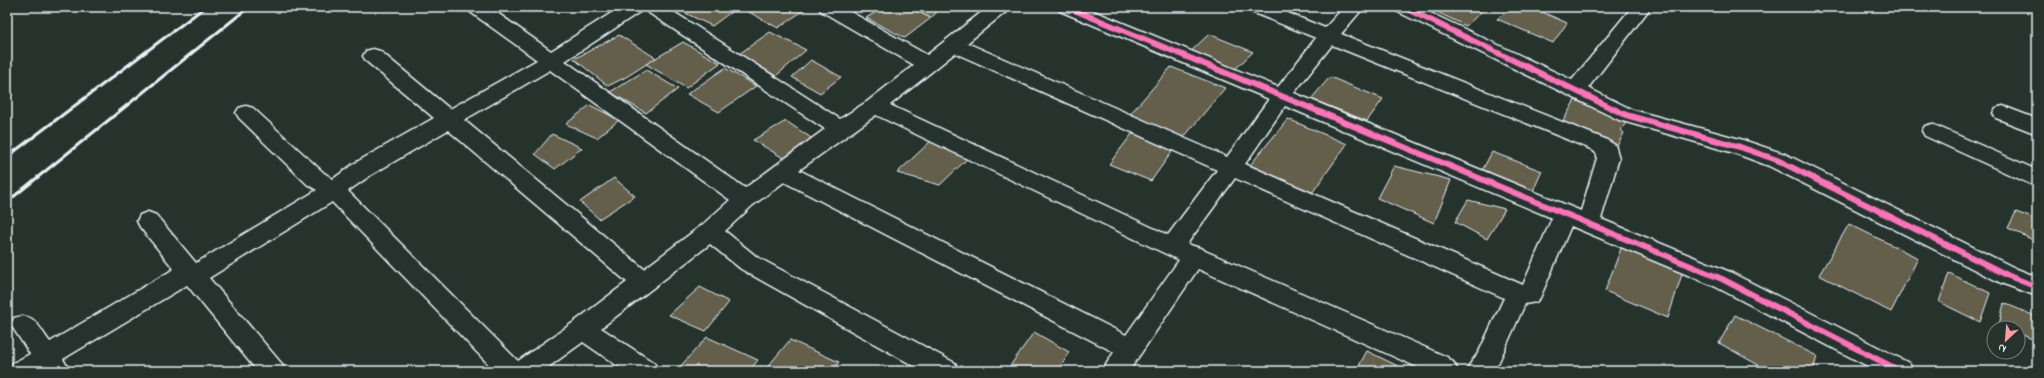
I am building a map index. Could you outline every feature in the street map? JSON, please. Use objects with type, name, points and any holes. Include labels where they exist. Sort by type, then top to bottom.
[{"type":"street","points":[[476,7],[745,199]]},
{"type":"street","points":[[22,371],[51,364],[191,274],[334,190],[363,169],[550,61],[634,7]]},
{"type":"street","points":[[653,7],[840,129]]},
{"type":"street","points":[[828,7],[928,64]]},
{"type":"street","points":[[523,371],[583,328],[710,231],[745,199],[840,129],[875,106],[1000,7]]},
{"type":"street","points":[[1067,7],[1280,97],[1722,278],[1900,371]]},
{"type":"street","points":[[1256,7],[1579,136],[1607,150],[1608,158],[1588,224]]},
{"type":"street","points":[[1172,247],[1280,97],[1328,35],[1355,7]]},
{"type":"street","points":[[1403,7],[1626,115],[1646,122],[1739,145],[1760,152],[2009,276],[2037,287]]},
{"type":"street","points":[[1574,91],[1642,7]]},
{"type":"street","points":[[952,44],[1518,294],[1528,296],[1532,291],[1565,214]]},
{"type":"street","points":[[373,56],[644,282]]},
{"type":"street","points":[[875,106],[1172,247],[1438,365],[1445,371]]},
{"type":"street","points":[[246,113],[316,179],[334,190],[511,371]]},
{"type":"street","points":[[2003,113],[2037,127]]},
{"type":"street","points":[[1932,131],[2037,180]]},
{"type":"street","points":[[783,172],[1130,349]]},
{"type":"street","points":[[148,221],[272,371]]},
{"type":"street","points":[[710,231],[749,262],[946,371]]},
{"type":"street","points":[[1115,371],[1195,256]]},
{"type":"street","points":[[1478,371],[1488,359],[1518,294]]},
{"type":"street","points":[[23,325],[51,364]]},
{"type":"street","points":[[583,328],[645,371]]},
{"type":"building","points":[[683,7],[732,7],[735,9],[712,26],[679,10]]},
{"type":"building","points":[[740,7],[805,7],[807,8],[778,28]]},
{"type":"building","points":[[884,7],[908,7],[931,18],[905,38],[866,18]]},
{"type":"building","points":[[908,7],[942,7],[931,18]]},
{"type":"building","points":[[1443,7],[1477,7],[1483,10],[1466,26],[1437,12]]},
{"type":"building","points":[[1512,7],[1531,7],[1567,23],[1553,43],[1497,19]]},
{"type":"building","points":[[770,32],[806,50],[776,76],[739,54]]},
{"type":"building","points":[[1209,34],[1253,52],[1229,75],[1185,57]]},
{"type":"building","points":[[619,35],[656,58],[626,77],[608,86],[574,59]]},
{"type":"building","points":[[683,42],[720,63],[686,88],[646,64]]},
{"type":"building","points":[[811,60],[841,77],[820,93],[792,77]]},
{"type":"building","points":[[1171,67],[1225,88],[1184,137],[1125,120]]},
{"type":"building","points":[[725,68],[756,86],[719,112],[687,94]]},
{"type":"building","points":[[646,70],[678,89],[646,113],[610,92]]},
{"type":"building","points":[[1330,77],[1383,99],[1367,121],[1311,99]]},
{"type":"building","points":[[1575,100],[1627,121],[1621,130],[1624,133],[1617,146],[1562,123]]},
{"type":"building","points":[[590,105],[619,120],[597,138],[566,124]]},
{"type":"building","points":[[1288,119],[1347,144],[1312,193],[1247,169]]},
{"type":"building","points":[[786,121],[820,144],[790,162],[753,140]]},
{"type":"building","points":[[552,134],[582,148],[555,169],[535,154]]},
{"type":"building","points":[[1132,134],[1140,135],[1174,149],[1151,181],[1109,164]]},
{"type":"building","points":[[932,140],[969,157],[940,185],[897,173]]},
{"type":"building","points":[[1492,152],[1542,171],[1529,200],[1478,178]]},
{"type":"building","points":[[1394,166],[1451,180],[1434,223],[1377,198]]},
{"type":"building","points":[[614,178],[635,196],[599,219],[580,202]]},
{"type":"building","points":[[1468,200],[1505,209],[1487,239],[1455,222]]},
{"type":"building","points":[[2016,212],[2037,220],[2037,227],[2033,240],[2008,228]]},
{"type":"building","points":[[1849,224],[1918,258],[1891,312],[1819,275]]},
{"type":"building","points":[[1622,246],[1683,271],[1668,318],[1605,291]]},
{"type":"building","points":[[1949,273],[1990,293],[1980,322],[1939,302]]},
{"type":"building","points":[[700,287],[729,302],[706,331],[669,315]]},
{"type":"building","points":[[2004,303],[2037,317],[2037,341],[2026,336],[2026,320],[2000,320]]},
{"type":"building","points":[[1735,315],[1817,356],[1813,371],[1769,371],[1719,343]]},
{"type":"building","points":[[1034,332],[1069,352],[1059,371],[1020,371],[1010,366]]},
{"type":"building","points":[[707,337],[758,360],[749,371],[676,371]]},
{"type":"building","points":[[790,340],[839,362],[832,371],[764,371]]},
{"type":"building","points":[[1367,351],[1408,371],[1356,371]]},
{"type":"railway","points":[[7,157],[205,7]]},
{"type":"railway","points":[[7,202],[249,7]]},
{"type":"cycle path","points":[[1067,7],[1722,279],[1900,371]]},
{"type":"cycle path","points":[[1403,7],[1626,115],[1663,127],[1721,141],[1777,160],[2009,276],[2037,287]]}]
